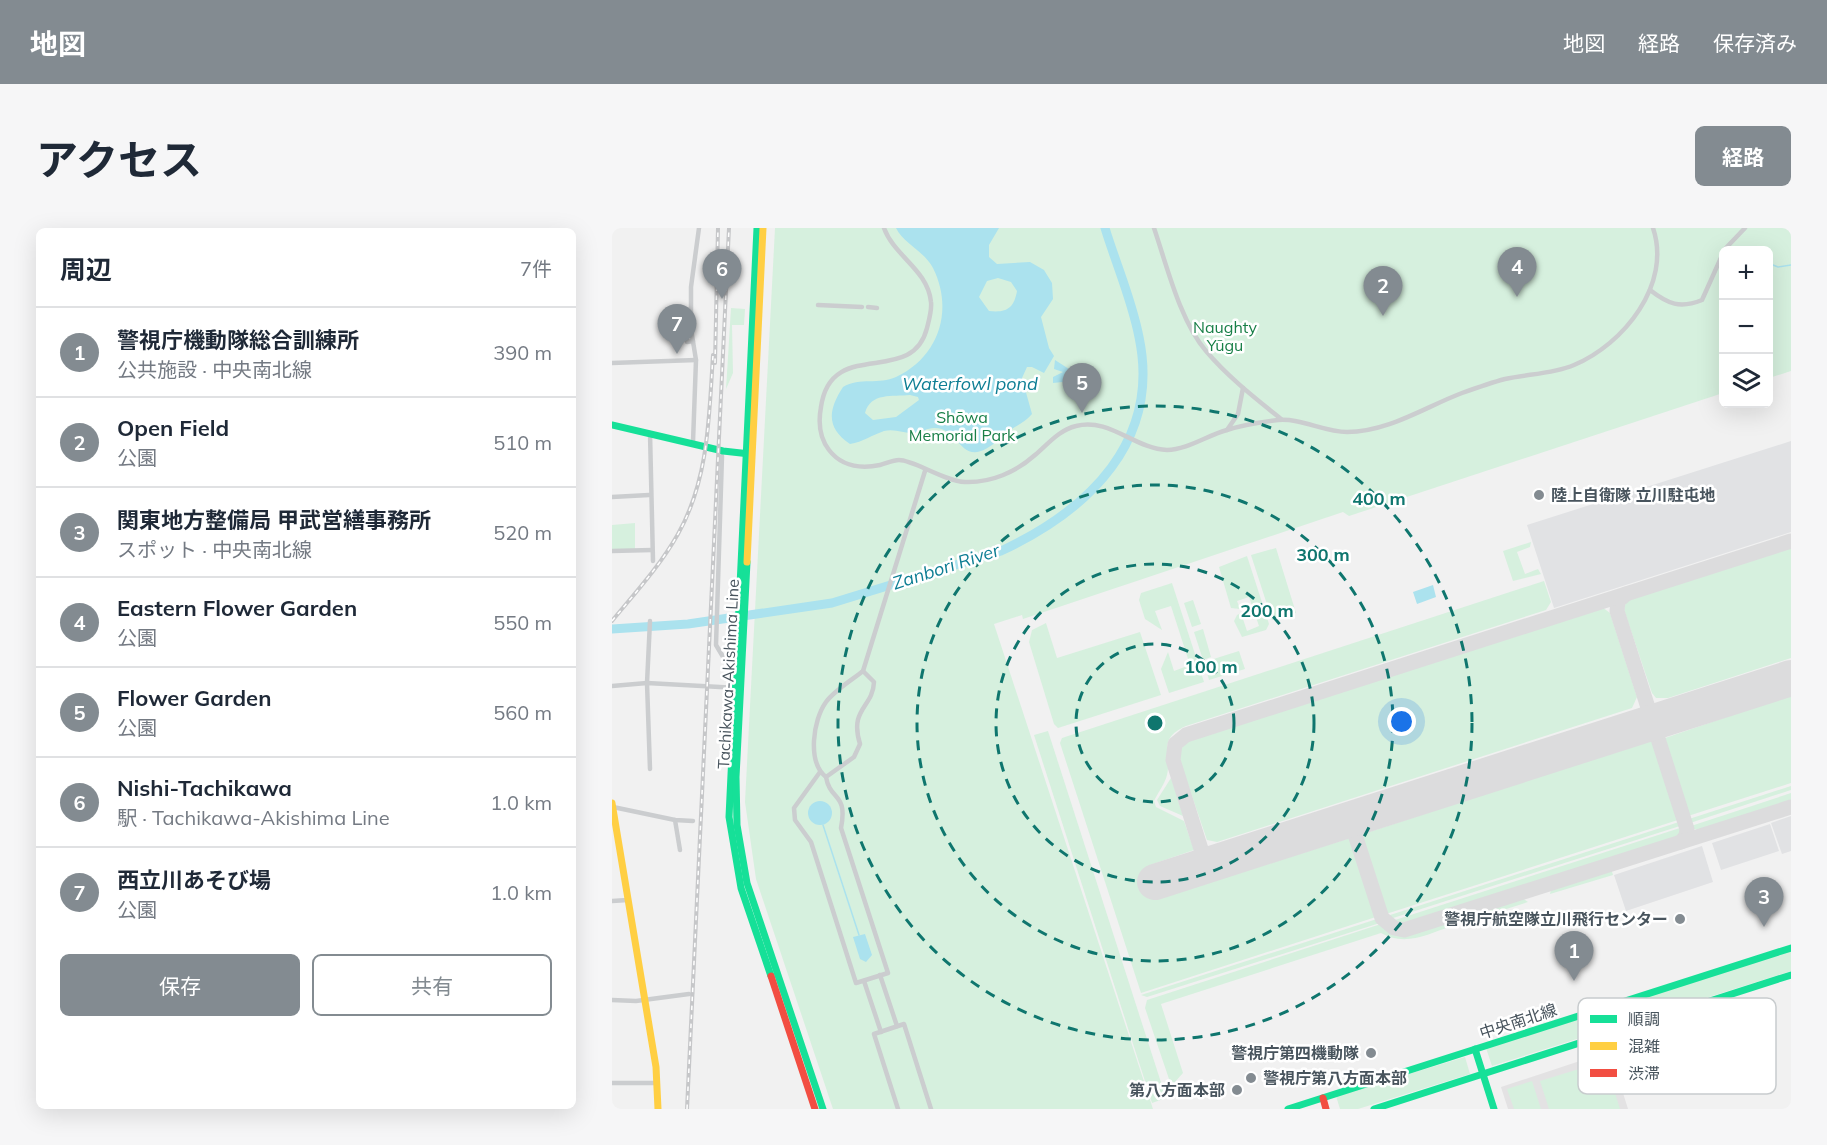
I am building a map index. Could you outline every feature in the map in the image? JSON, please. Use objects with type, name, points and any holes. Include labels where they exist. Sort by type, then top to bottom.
[{"type":"main road","name":"Tachikawa-Akishima Line","points":[[757,228],[742,604],[735,677],[738,688],[729,807],[733,854],[746,904],[815,1109]]},
{"type":"main road","name":"Tachikawa-Akishima Line","points":[[749,454],[764,228]]},
{"type":"main road","points":[[612,424],[749,454]]},
{"type":"main road","name":"Tachikawa-Akishima Line","points":[[740,630],[736,801],[741,855],[750,894],[823,1109]]},
{"type":"main road","points":[[612,805],[645,1000],[657,1083],[658,1109]]},
{"type":"main road","name":"中央南北線","points":[[1635,998],[1791,948]]},
{"type":"main road","points":[[1719,998],[1791,975]]},
{"type":"main road","name":"中央南北線","points":[[1288,1109],[1578,1016]]},
{"type":"main road","points":[[1374,1109],[1578,1043]]},
{"type":"main road","points":[[1475,1049],[1494,1109]]},
{"type":"main road","points":[[1323,1098],[1326,1109]]},
{"type":"street","points":[[693,442],[696,360],[690,316],[691,287],[699,228]]},
{"type":"street","points":[[884,228],[927,285],[931,303],[926,333],[916,350],[893,362],[861,364],[844,369],[831,380],[822,401],[819,422],[823,441],[831,454],[850,466],[862,468],[899,460],[926,471],[965,482],[989,480],[1008,474],[1057,435],[1075,426],[1095,423],[1140,443],[1168,450],[1227,430],[1281,419],[1348,432],[1400,421],[1459,394],[1501,380],[1572,366],[1595,354],[1628,324],[1642,307],[1657,267],[1658,241],[1653,228]]},
{"type":"street","points":[[1154,228],[1187,321],[1204,350],[1243,388],[1281,419]]},
{"type":"street","points":[[1729,246],[1745,228]]},
{"type":"street","points":[[1650,290],[1670,305],[1689,305],[1702,300],[1719,262]]},
{"type":"street","points":[[818,305],[877,308]]},
{"type":"street","points":[[612,363],[696,360]]},
{"type":"street","points":[[1227,430],[1238,414],[1243,388]]},
{"type":"street","points":[[650,433],[649,495],[653,561]]},
{"type":"street","points":[[722,456],[716,645],[735,677]]},
{"type":"street","points":[[820,772],[794,808],[795,820],[811,842],[856,983],[888,973],[841,828],[843,807],[840,799],[827,785],[826,777],[820,772],[814,741],[817,722],[826,702],[863,671],[926,471]]},
{"type":"street","points":[[612,497],[649,495]]},
{"type":"street","points":[[612,551],[652,550]]},
{"type":"street","points":[[650,621],[647,683],[650,769]]},
{"type":"street","points":[[826,777],[854,757],[860,744],[855,729],[859,711],[874,689],[874,682],[863,671]]},
{"type":"street","points":[[612,686],[647,683],[738,688]]},
{"type":"street","points":[[612,805],[675,820],[693,821]]},
{"type":"street","points":[[675,820],[680,850]]},
{"type":"street","points":[[612,902],[628,900]]},
{"type":"street","points":[[880,975],[897,1026]]},
{"type":"street","points":[[864,981],[881,1032]]},
{"type":"street","points":[[612,1000],[645,1000],[689,994]]},
{"type":"street","points":[[898,1109],[874,1034],[904,1024],[931,1109]]},
{"type":"street","points":[[612,1083],[657,1083]]},
{"type":"shaded area","points":[[1791,441],[1791,532],[1554,608],[1527,525]]},
{"type":"shaded area","points":[[1791,816],[1791,851],[1782,854],[1771,823]]},
{"type":"shaded area","points":[[1770,824],[1779,851],[1721,870],[1712,843]]},
{"type":"shaded area","points":[[1702,846],[1713,882],[1626,911],[1614,875]]},
{"type":"shaded area","points":[[1578,1062],[1578,1094],[1623,1094],[1628,1109],[1508,1109],[1501,1087]]},
{"type":"green space","name":"Shōwa Memorial Park","points":[[775,228],[1791,228],[1791,371],[1773,377],[1773,246],[1719,246],[1719,394],[1349,516],[1343,512],[1023,619],[1022,615],[994,624],[1153,1109],[833,1109],[756,879],[745,802]]},
{"type":"green space","points":[[731,308],[745,309],[744,325],[732,325],[733,373],[726,389]]},
{"type":"green space","points":[[635,523],[635,550],[612,549],[612,525]]},
{"type":"green space","points":[[1531,542],[1530,547],[1517,552],[1525,574],[1538,569],[1541,574],[1513,581],[1503,551]]},
{"type":"green space","points":[[1791,546],[1791,658],[1668,698],[1656,698],[1652,693],[1624,610],[1626,601]]},
{"type":"green space","points":[[1276,548],[1296,613],[1272,620],[1251,555]]},
{"type":"green space","points":[[1247,556],[1269,624],[1266,630],[1242,637],[1234,621],[1237,615],[1241,613],[1247,631],[1259,626],[1249,597],[1237,601],[1240,609],[1231,608],[1219,567]]},
{"type":"green space","points":[[1544,581],[1551,602],[1546,610],[1186,726],[1171,736],[1167,748],[1167,775],[1154,801],[1156,807],[1184,821],[1194,850],[1150,865],[1160,898],[1350,838],[1355,842],[1379,916],[1141,993],[1060,743],[1062,738]]},
{"type":"green space","points":[[1172,583],[1204,682],[1169,693],[1161,669],[1168,652],[1174,671],[1190,665],[1171,606],[1155,611],[1162,630],[1145,619],[1139,600],[1141,593]]},
{"type":"green space","points":[[1193,600],[1201,624],[1192,627],[1184,603]]},
{"type":"green space","points":[[1602,607],[1610,613],[1637,697],[1632,708],[1217,842],[1207,840],[1179,758],[1179,752],[1186,742]]},
{"type":"green space","points":[[1046,623],[1057,658],[1140,632],[1161,695],[1058,728],[1054,724],[1029,642],[1032,630]]},
{"type":"green space","points":[[1203,629],[1211,657],[1203,660],[1194,632]]},
{"type":"green space","points":[[1239,651],[1245,669],[1209,680],[1204,662]]},
{"type":"green space","points":[[1791,695],[1791,783],[1688,816],[1665,746],[1665,738]]},
{"type":"green space","points":[[1048,731],[1166,1098],[1152,1103],[1034,735]]},
{"type":"green space","points":[[1653,741],[1657,746],[1681,819],[1386,914],[1362,841],[1363,834]]},
{"type":"green space","points":[[1171,778],[1183,816],[1160,806],[1157,800]]},
{"type":"green space","points":[[1791,786],[1791,790],[1690,823],[1689,819]]},
{"type":"green space","points":[[1791,793],[1791,801],[1700,830],[1693,829],[1691,826]]},
{"type":"green space","points":[[1682,821],[1683,825],[1390,919],[1387,916]]},
{"type":"green space","points":[[1683,827],[1684,833],[1680,837],[1413,923],[1402,924],[1392,921]]},
{"type":"green space","points":[[1611,868],[1613,875],[1550,894],[1552,886]]},
{"type":"green space","points":[[1521,897],[1528,902],[1475,919],[1478,910]]},
{"type":"green space","points":[[1380,918],[1383,922],[1147,997],[1141,995]]},
{"type":"green space","points":[[1444,921],[1452,926],[1408,939],[1390,937],[1381,933],[1161,1004],[1183,1073],[1174,1083],[1169,1079],[1145,1008],[1147,1000],[1384,923],[1390,928],[1405,932]]},
{"type":"green space","points":[[1791,951],[1791,971],[1706,998],[1643,998]]},
{"type":"green space","points":[[1578,1019],[1578,1039],[1492,1066],[1486,1048]]},
{"type":"green space","points":[[1465,1057],[1470,1074],[1358,1109],[1340,1109],[1336,1096]]},
{"type":"green space","points":[[1578,1069],[1578,1094],[1615,1094],[1620,1109],[1549,1109],[1540,1081]]},
{"type":"green space","points":[[1532,1081],[1541,1109],[1514,1109],[1507,1089]]},
{"type":"water","name":"Waterfowl pond","points":[[896,228],[999,228],[989,245],[989,257],[997,264],[1030,262],[1044,270],[1052,283],[1053,299],[1041,317],[1049,348],[1054,356],[1044,373],[1027,367],[1022,378],[1032,414],[989,447],[978,452],[969,451],[951,435],[934,428],[916,433],[884,431],[850,444],[842,438],[833,425],[834,403],[843,387],[856,382],[883,381],[896,377],[923,357],[938,331],[942,316],[942,300],[933,268],[925,257]],"holes":[[[998,278],[1011,282],[1017,291],[1016,297],[1009,308],[989,311],[979,297],[987,281]],[[910,395],[918,397],[919,400],[896,417],[873,420],[865,413],[868,406],[877,399]]]},
{"type":"water","name":"Waterfowl pond","points":[[1055,360],[1069,369],[1074,378],[1072,381],[1053,383],[1053,377],[1063,372],[1054,369]]},
{"type":"water","points":[[1433,585],[1436,597],[1417,604],[1413,592]]},
{"type":"water","points":[[820,801],[829,804],[832,813],[829,822],[820,825],[811,822],[808,813],[811,804]]},
{"type":"water","points":[[865,934],[872,955],[866,962],[860,959],[853,937]]},
{"type":"waterway","name":"Zanbori River","points":[[612,629],[688,624],[832,603],[1001,551],[1063,515],[1089,493],[1111,468],[1128,440],[1139,409],[1143,374],[1139,337],[1105,228]]},
{"type":"waterway","points":[[1773,265],[1778,267],[1791,265]]},
{"type":"waterway","points":[[823,825],[859,935]]},
{"type":"taxiway","points":[[1206,865],[1173,760],[1175,744],[1186,735],[1791,541]]},
{"type":"taxiway","points":[[1626,594],[1618,601],[1617,611],[1687,829],[1686,836],[1681,842]]},
{"type":"taxiway","points":[[1350,819],[1382,918],[1394,928],[1404,930],[1791,807]]},
{"type":"runway","points":[[1155,882],[1791,678]]},
{"type":"railway","points":[[715,363],[718,228]]},
{"type":"railway","points":[[687,1109],[729,228]]},
{"type":"railway","points":[[612,621],[663,557],[688,513],[696,491],[706,447],[713,355]]},
{"type":"traffic: fast","points":[[757,228],[729,817],[741,888],[771,976]]},
{"type":"traffic: fast","points":[[612,425],[723,451],[750,454]]},
{"type":"traffic: fast","points":[[747,562],[736,777],[737,825],[747,883],[823,1109]]},
{"type":"traffic: fast","points":[[1635,998],[1791,948]]},
{"type":"traffic: fast","points":[[1719,998],[1791,975]]},
{"type":"traffic: fast","points":[[1288,1109],[1578,1016]]},
{"type":"traffic: fast","points":[[1374,1109],[1578,1043]]},
{"type":"traffic: fast","points":[[1475,1049],[1494,1109]]},
{"type":"traffic: slow","points":[[747,562],[763,228]]},
{"type":"traffic: slow","points":[[612,803],[656,1067],[658,1109]]},
{"type":"traffic: jam","points":[[771,976],[815,1109]]},
{"type":"traffic: jam","points":[[1323,1098],[1326,1109]]},
{"type":"place","name":"Eastern Flower Garden","points":[[1517,297]]},
{"type":"place","name":"Nishi-Tachikawa","points":[[722,299]]},
{"type":"place","name":"Open Field","points":[[1383,316]]},
{"type":"place","name":"西立川あそび場","points":[[677,354]]},
{"type":"place","name":"Flower Garden","points":[[1082,413]]},
{"type":"place","name":"陸上自衛隊 立川駐屯地","points":[[1539,495]]},
{"type":"place","name":"警視庁航空隊立川飛行センター","points":[[1680,919]]},
{"type":"place","name":"関東地方整備局 甲武営繕事務所","points":[[1764,927]]},
{"type":"place","name":"警視庁機動隊総合訓練所","points":[[1574,981]]},
{"type":"place","name":"警視庁第四機動隊","points":[[1371,1053]]},
{"type":"place","name":"警視庁第八方面本部","points":[[1251,1078]]},
{"type":"place","name":"第八方面本部","points":[[1237,1090]]},
{"type":"park label","name":"Naughty Yūgu","points":[[1225,336]]}]
